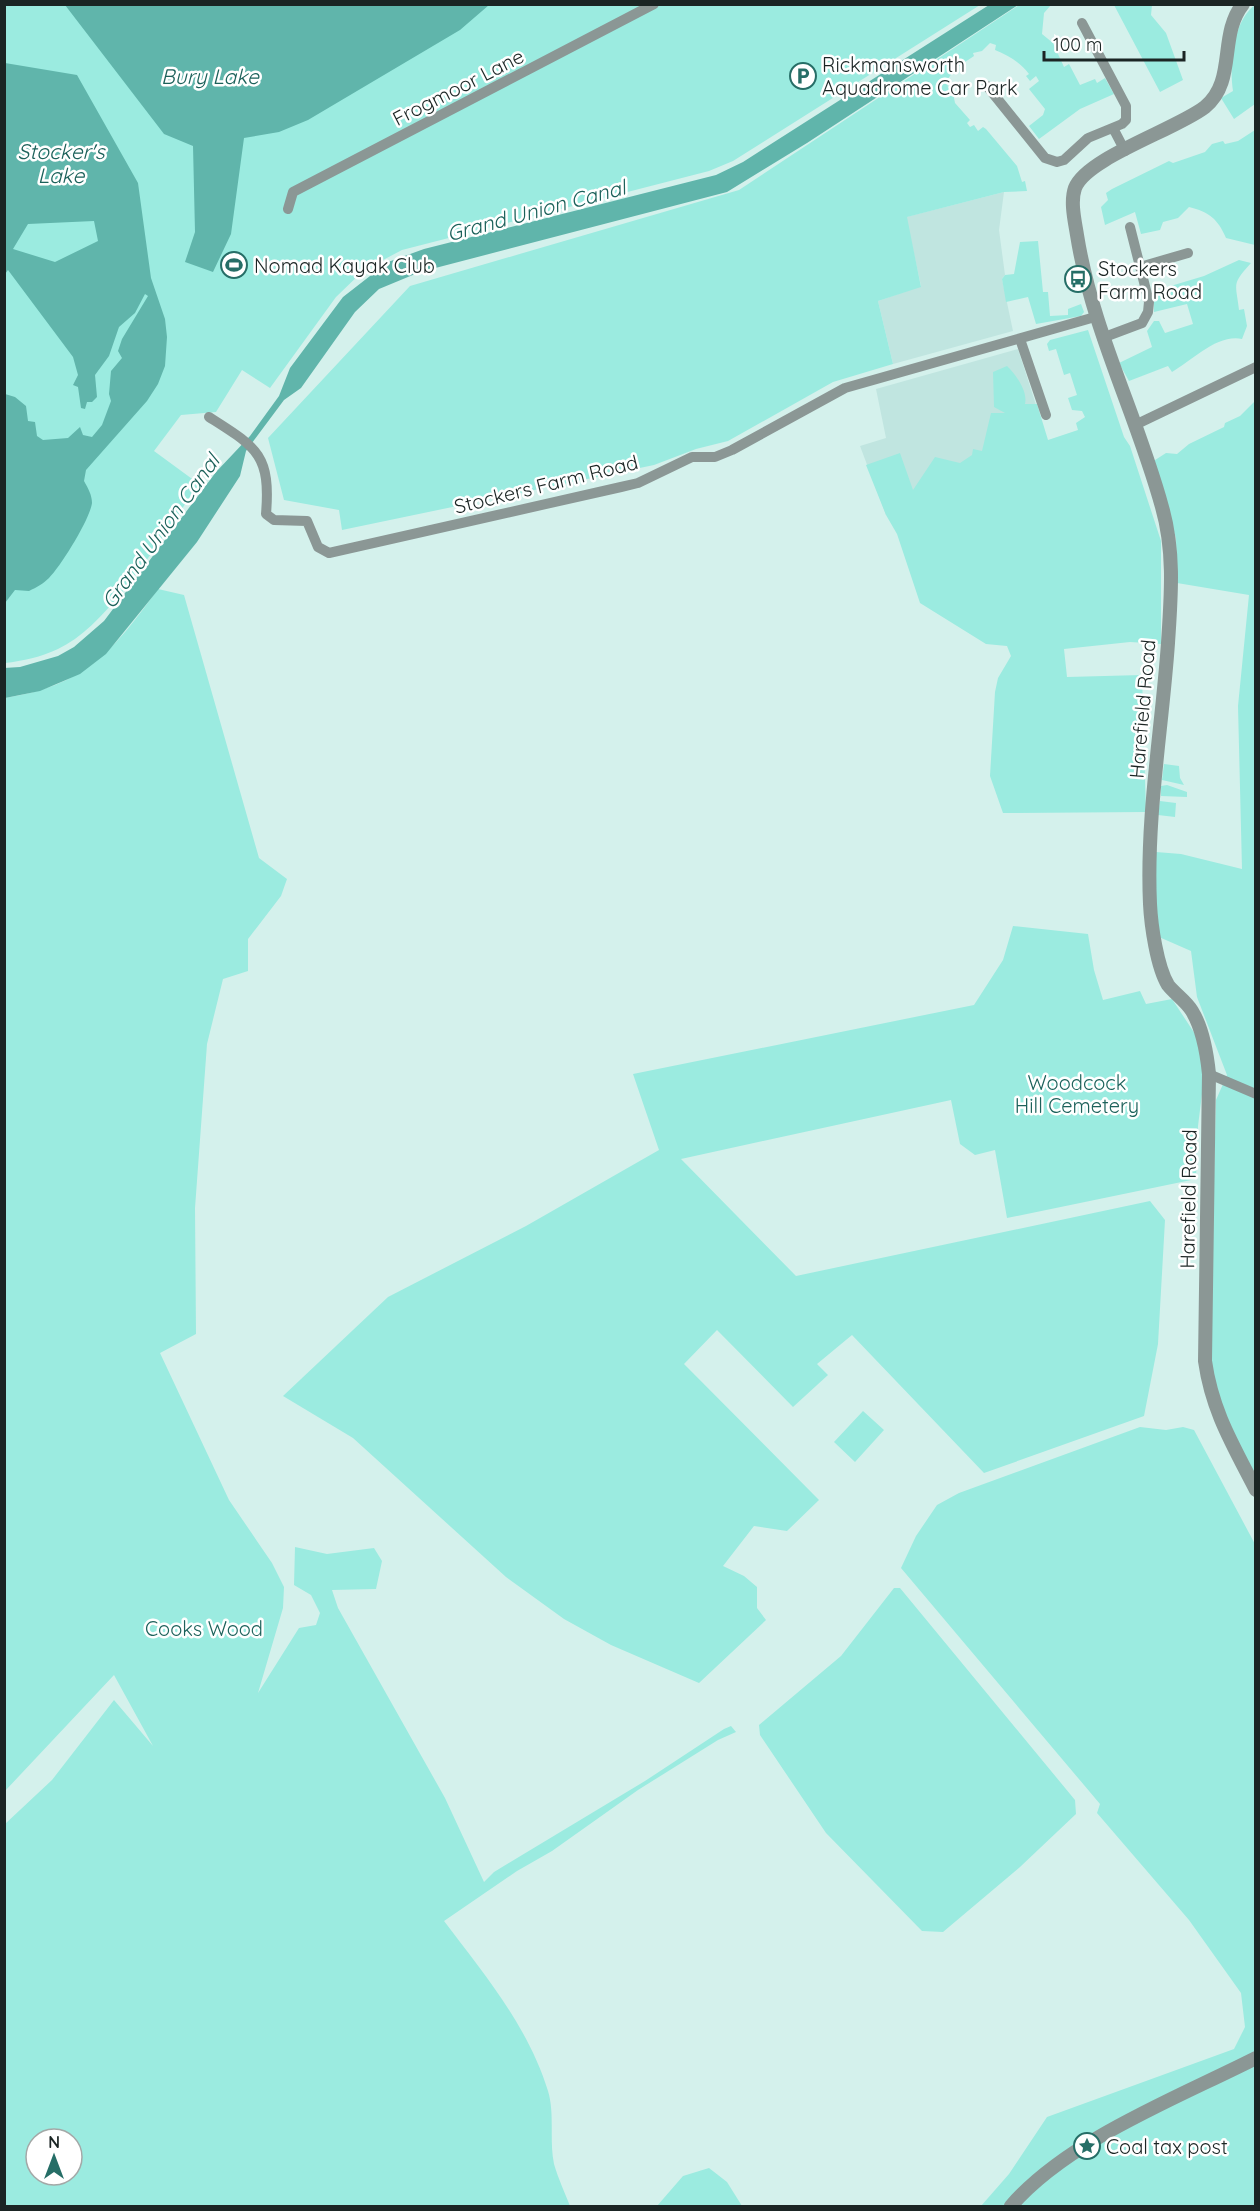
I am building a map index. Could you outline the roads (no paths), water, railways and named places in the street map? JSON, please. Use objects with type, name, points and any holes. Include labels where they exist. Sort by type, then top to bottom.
[{"type":"street","name":"Frogmoor Lane","points":[[288,209],[293,192],[654,4]]},
{"type":"street","name":"Harefield Road","points":[[1240,5],[1230,32],[1223,83],[1214,98],[1197,112],[1086,174],[1079,181],[1074,194],[1080,254],[1095,317],[1135,425],[1169,533],[1171,562],[1164,706],[1150,882],[1152,926],[1167,983],[1192,1012],[1206,1050],[1209,1074],[1204,1361],[1208,1389],[1220,1420],[1256,1490]]},
{"type":"street","points":[[987,86],[1045,158],[1050,160],[1064,160],[1088,138],[1126,120],[1126,106],[1082,23]]},
{"type":"street","points":[[1113,128],[1125,151]]},
{"type":"street","points":[[1102,338],[1134,327],[1146,317],[1149,302],[1130,227]]},
{"type":"street","points":[[1140,267],[1188,253]]},
{"type":"street","name":"Stockers Farm Road","points":[[209,417],[240,437],[255,450],[263,463],[268,487],[266,514],[274,520],[307,521],[318,547],[329,553],[638,483],[692,457],[715,457],[732,450],[845,388],[1095,317]]},
{"type":"street","points":[[1020,339],[1046,415]]},
{"type":"street","points":[[1135,425],[1256,367]]},
{"type":"street","points":[[1209,1074],[1256,1094]]},
{"type":"street","points":[[1011,2206],[1031,2183],[1098,2136],[1256,2058]]},
{"type":"water","name":"Bury Lake","points":[[65,5],[489,5],[460,30],[308,120],[279,132],[244,138],[231,234],[213,272],[185,262],[195,232],[193,146],[164,134]]},
{"type":"water","points":[[989,5],[1018,5],[807,143],[727,192],[420,272],[379,289],[355,312],[301,388],[284,400],[246,451],[240,476],[197,542],[106,654],[80,674],[40,691],[5,698],[4,668],[20,667],[58,656],[74,647],[104,621],[216,472],[250,436],[279,396],[290,368],[343,297],[388,262],[424,249],[716,175],[743,162]]},
{"type":"water","name":"Stocker's Lake","points":[[5,63],[77,75],[138,183],[151,278],[165,319],[167,337],[165,366],[158,384],[147,401],[86,470],[84,481],[92,503],[81,531],[60,563],[42,584],[29,591],[15,590],[5,603],[5,394],[15,397],[26,406],[28,421],[35,422],[37,436],[43,440],[68,438],[80,427],[83,435],[92,437],[102,425],[111,401],[109,394],[111,371],[122,358],[118,351],[122,339],[148,296],[145,294],[135,313],[119,327],[109,356],[95,375],[97,397],[92,402],[87,402],[85,409],[81,408],[78,387],[73,385],[78,375],[73,357],[8,270],[5,274]],"holes":[[[94,221],[98,241],[55,262],[13,249],[28,224]]]},
{"type":"place","name":"Rickmansworth Aquadrome Car Park","points":[[803,76]]},
{"type":"place","name":"Nomad Kayak Club","points":[[234,265]]},
{"type":"place","name":"Stockers Farm Road","points":[[1078,279]]},
{"type":"place","name":"Coal tax post","points":[[1087,2146]]},
{"type":"water label","name":"Grand Union Canal","points":[[536,210]]},
{"type":"water label","name":"Grand Union Canal","points":[[160,531]]},
{"type":"park label","name":"Woodcock Hill Cemetery","points":[[1077,1094]]},
{"type":"park label","name":"Cooks Wood","points":[[204,1628]]}]
